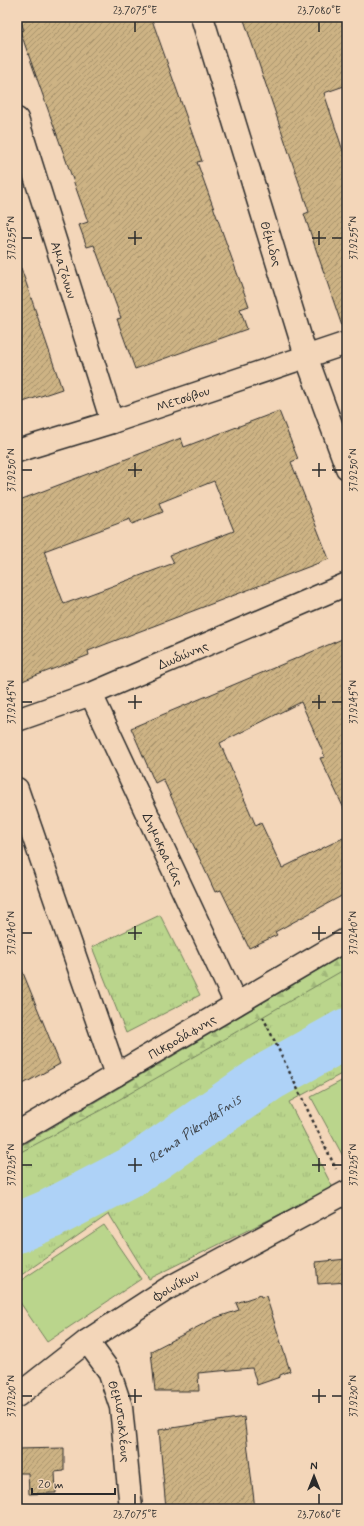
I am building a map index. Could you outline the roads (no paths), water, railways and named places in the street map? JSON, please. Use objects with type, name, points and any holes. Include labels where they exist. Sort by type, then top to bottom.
[{"type":"street","name":"Θέμιδος","points":[[202,17],[306,356],[347,468]]},
{"type":"street","name":"Αμαζόνων","points":[[17,119],[112,422]]},
{"type":"street","name":"Μετσόβου","points":[[17,451],[112,422],[347,343]]},
{"type":"street","name":"Δωδώνης","points":[[17,720],[91,694],[347,584]]},
{"type":"street","name":"Δημοκρατίας","points":[[91,694],[236,1004]]},
{"type":"street","points":[[17,789],[116,1075]]},
{"type":"street","name":"Πικροδάφνης","points":[[17,1133],[347,939]]},
{"type":"street","name":"Φοινίκων","points":[[17,1396],[88,1341],[167,1289],[347,1192]]},
{"type":"street","name":"Θεμιστοκλέους","points":[[88,1341],[109,1371],[121,1407],[132,1509]]},
{"type":"waterway","name":"Rema Pikrodafnis","points":[[17,1228],[50,1214],[133,1171],[268,1077],[347,1033]]}]
